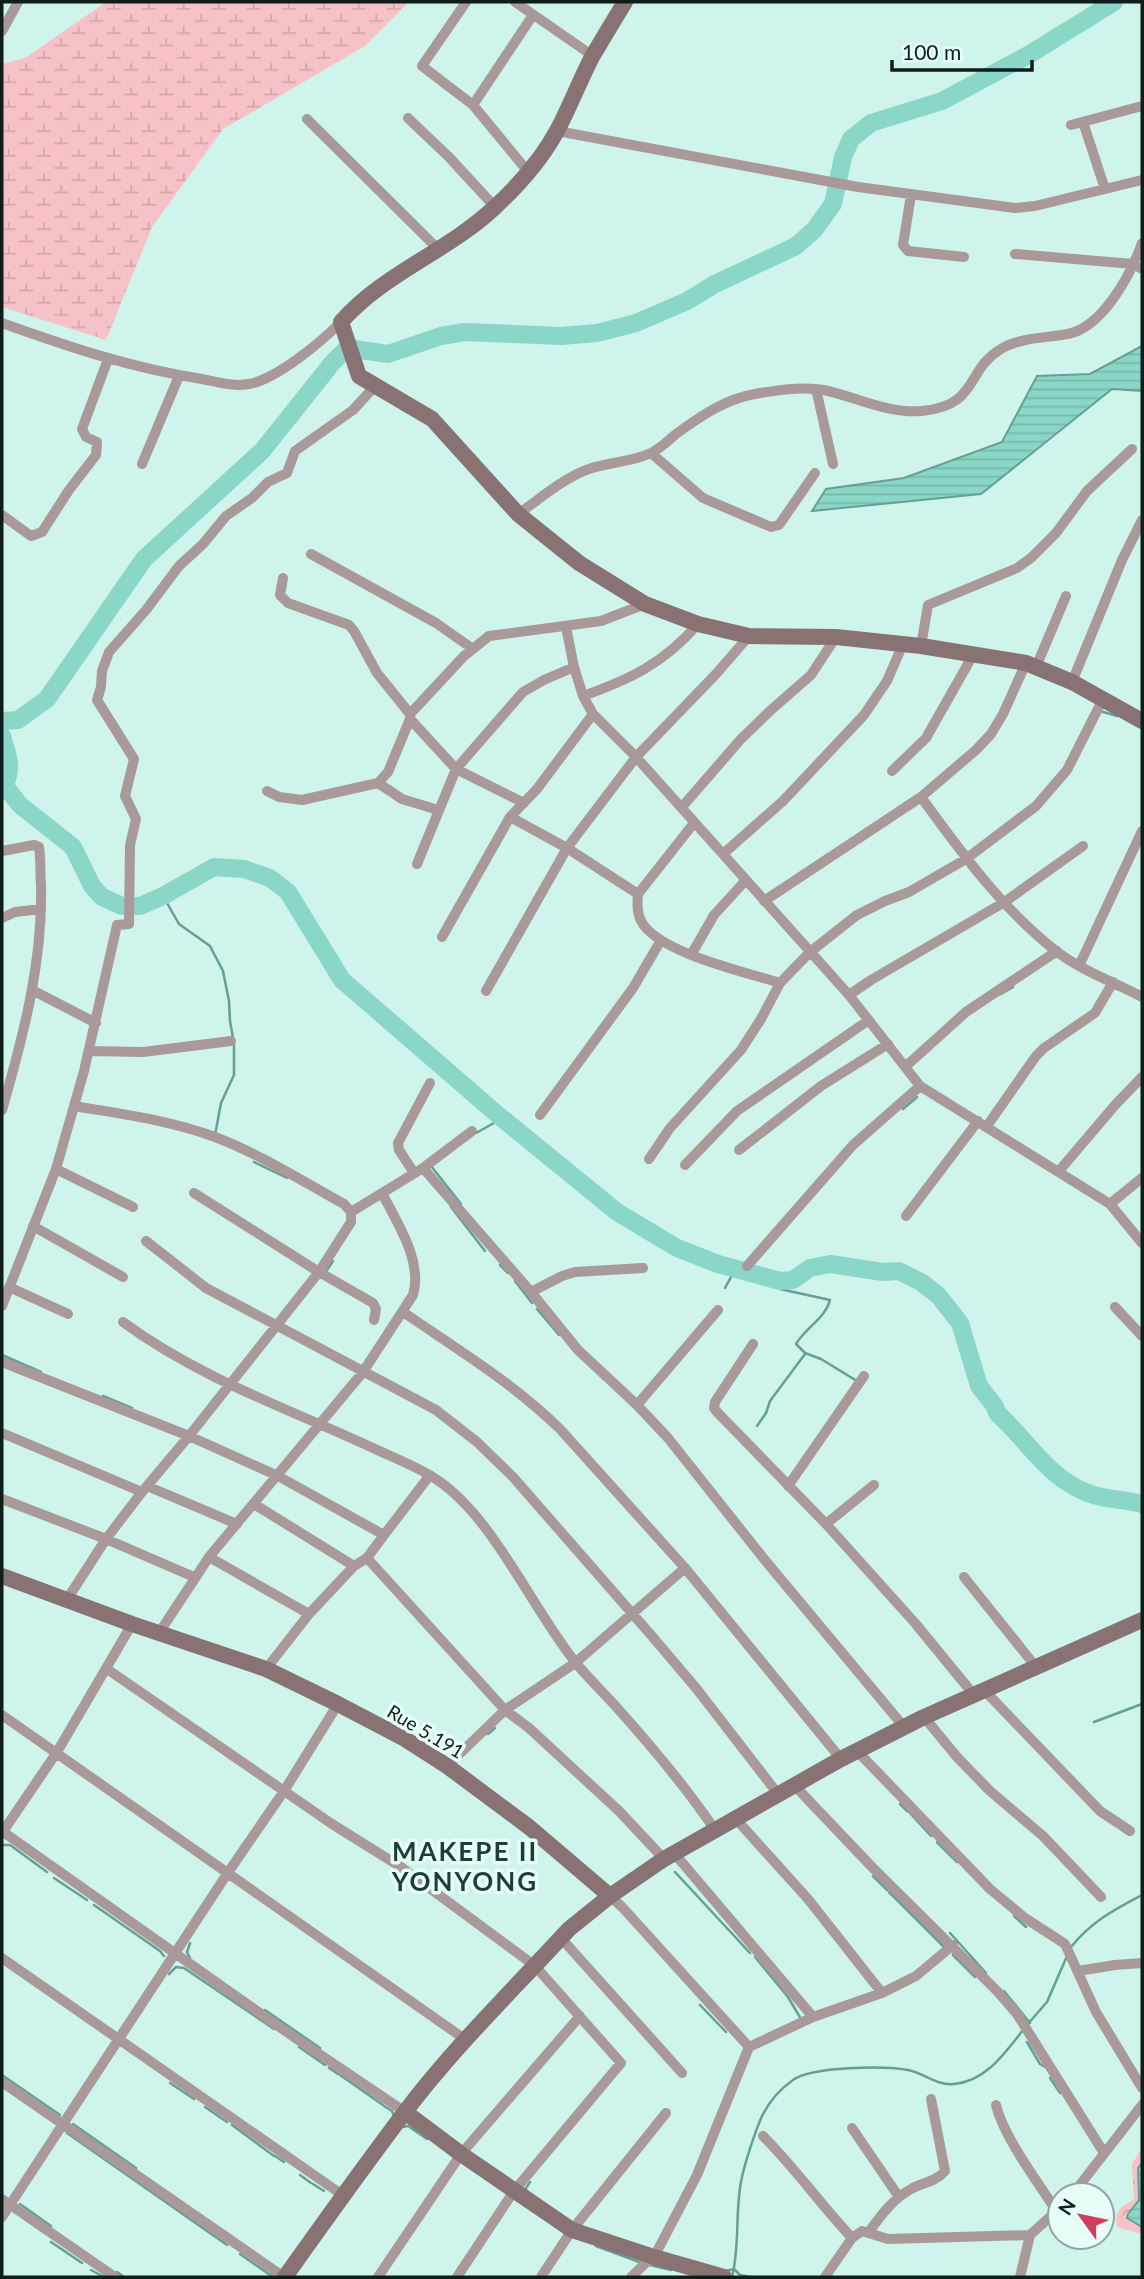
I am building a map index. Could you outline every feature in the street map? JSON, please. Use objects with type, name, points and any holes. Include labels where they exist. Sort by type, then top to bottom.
[{"type":"street","points":[[2,32],[18,2]]},
{"type":"street","points":[[466,2],[422,66],[473,105],[529,173]]},
{"type":"street","points":[[515,2],[593,56]]},
{"type":"street","points":[[2,323],[107,359],[179,376],[238,385],[264,379],[305,355],[355,306],[386,282],[474,226],[529,173],[557,131],[593,56],[625,2]]},
{"type":"street","points":[[473,105],[533,15]]},
{"type":"street","points":[[1105,189],[1077,124],[1142,106]]},
{"type":"street","points":[[408,118],[440,147],[495,207]]},
{"type":"street","points":[[307,119],[439,250]]},
{"type":"street","points":[[557,131],[858,187],[1015,208],[1035,206],[1142,180]]},
{"type":"street","points":[[911,195],[904,248],[908,251],[964,257]]},
{"type":"street","points":[[518,514],[571,477],[588,469],[651,453],[708,411],[757,393],[816,389],[897,409],[918,411],[940,408],[957,401],[999,350],[1013,343],[1082,330],[1096,319],[1137,267],[1142,243]]},
{"type":"street","points":[[1016,254],[1137,267]]},
{"type":"street","points":[[341,322],[359,376],[432,419],[518,514],[579,563],[645,604],[698,624],[749,636],[836,637],[921,646],[1031,665],[1072,682],[1142,721]]},
{"type":"street","points":[[2,515],[31,536],[42,533],[69,490],[96,455],[97,442],[86,437],[82,429],[107,359]]},
{"type":"street","points":[[142,464],[179,376]]},
{"type":"street","points":[[3,1301],[56,1168],[89,1051],[117,925],[129,924],[130,845],[136,819],[125,796],[134,759],[97,700],[102,671],[109,652],[146,610],[178,566],[203,544],[226,516],[252,498],[268,482],[287,474],[295,451],[353,410],[375,386]]},
{"type":"street","points":[[816,389],[833,464]]},
{"type":"street","points":[[921,646],[929,605],[1017,568],[1031,558],[1056,533],[1087,491],[1132,449]]},
{"type":"street","points":[[651,453],[703,498],[771,527],[779,525],[815,473]]},
{"type":"street","points":[[1072,682],[1122,560],[1142,520]]},
{"type":"street","points":[[311,554],[436,623],[473,649]]},
{"type":"street","points":[[283,578],[281,595],[288,603],[349,625],[377,673],[456,769],[524,803]]},
{"type":"street","points":[[764,901],[921,797],[976,750],[1003,714],[1066,596]]},
{"type":"street","points":[[267,791],[289,800],[302,800],[378,783],[388,772],[410,716],[473,649],[489,636],[613,617],[645,604]]},
{"type":"street","points":[[583,696],[625,681],[656,662],[680,644],[698,624]]},
{"type":"street","points":[[566,626],[574,667],[583,696],[593,714],[636,757],[849,995],[920,1086],[1110,1205],[1142,1243]]},
{"type":"street","points":[[486,991],[567,848],[636,757],[749,636]]},
{"type":"street","points":[[681,807],[764,717],[811,676],[836,637]]},
{"type":"street","points":[[723,854],[783,802],[864,715],[887,681],[903,644]]},
{"type":"street","points":[[892,771],[926,738],[973,655]]},
{"type":"street","points":[[417,864],[456,769],[523,692],[574,667]]},
{"type":"street","points":[[649,1159],[670,1128],[741,1050],[780,983],[810,952],[857,915],[909,892],[966,859],[1036,806],[1068,770],[1103,699]]},
{"type":"street","points":[[442,937],[510,817],[524,803],[593,714]]},
{"type":"street","points":[[378,783],[402,799],[438,810]]},
{"type":"street","points":[[921,797],[966,859],[1003,903],[1057,951],[1079,966],[1142,997]]},
{"type":"street","points":[[510,817],[567,848],[638,894]]},
{"type":"street","points":[[694,822],[638,894],[639,919],[646,929],[678,951],[780,983]]},
{"type":"street","points":[[1079,966],[1142,831]]},
{"type":"street","points":[[2,852],[34,845],[39,847],[41,909],[40,941],[32,990],[2,1110]]},
{"type":"street","points":[[849,995],[1003,903],[1083,846]]},
{"type":"street","points":[[691,955],[714,915],[746,880]]},
{"type":"street","points":[[2,918],[15,912],[41,909]]},
{"type":"street","points":[[540,1115],[632,988],[661,940]]},
{"type":"street","points":[[905,1067],[966,1012],[1057,951]]},
{"type":"street","points":[[906,1216],[1036,1056],[1094,1013],[1114,982]]},
{"type":"street","points":[[32,990],[96,1023]]},
{"type":"street","points":[[685,1165],[737,1111],[869,1020]]},
{"type":"street","points":[[89,1051],[143,1052],[232,1041]]},
{"type":"street","points":[[739,1150],[811,1094],[888,1044]]},
{"type":"street","points":[[1059,1171],[1142,1077]]},
{"type":"street","points":[[430,1083],[398,1143],[399,1150],[531,1292],[578,1350],[637,1405],[675,1446],[764,1559],[904,1727]]},
{"type":"street","points":[[747,1266],[853,1145],[920,1086]]},
{"type":"street","points":[[66,1601],[106,1539],[319,1272],[351,1222],[351,1212],[344,1204],[215,1137],[142,1118],[74,1106]]},
{"type":"street","points":[[351,1212],[419,1170],[472,1131]]},
{"type":"street","points":[[56,1168],[133,1207]]},
{"type":"street","points":[[1110,1205],[1142,1178]]},
{"type":"street","points":[[159,1633],[209,1557],[363,1373],[413,1295],[416,1286],[415,1267],[382,1193]]},
{"type":"street","points":[[194,1194],[373,1303],[376,1309],[374,1320]]},
{"type":"street","points":[[33,1227],[123,1277]]},
{"type":"street","points":[[146,1241],[206,1288],[436,1410],[477,1442],[513,1477],[696,1688],[778,1794]]},
{"type":"street","points":[[531,1292],[575,1272],[643,1268]]},
{"type":"street","points":[[9,1287],[68,1314]]},
{"type":"street","points":[[1115,1307],[1142,1336]]},
{"type":"street","points":[[637,1405],[718,1310]]},
{"type":"street","points":[[402,1312],[487,1368],[542,1411],[578,1447],[685,1568],[841,1759]]},
{"type":"street","points":[[123,1322],[158,1346],[229,1385],[430,1475],[451,1490],[467,1505],[576,1663],[664,1761],[694,1798],[715,1830]]},
{"type":"street","points":[[753,1344],[715,1402],[714,1408],[826,1524],[979,1693],[1100,1811],[1130,1831]]},
{"type":"street","points":[[2,1362],[189,1436],[278,1476],[384,1535]]},
{"type":"street","points":[[788,1486],[864,1376]]},
{"type":"street","points":[[2,1433],[237,1524]]},
{"type":"street","points":[[266,1669],[309,1615],[354,1566],[367,1558],[430,1475]]},
{"type":"street","points":[[826,1524],[874,1485]]},
{"type":"street","points":[[2,1499],[194,1577]]},
{"type":"street","points":[[254,1504],[354,1566]]},
{"type":"street","points":[[209,1557],[309,1615]]},
{"type":"street","points":[[367,1558],[505,1710],[529,1728],[669,1856],[813,2017]]},
{"type":"street","points":[[447,1766],[505,1710],[576,1663],[685,1568]]},
{"type":"street","name":"Rue 5.191","points":[[2,1576],[132,1625],[266,1669],[404,1739],[447,1766],[529,1827],[623,1908],[748,2047]]},
{"type":"street","points":[[964,1577],[1036,1667]]},
{"type":"street","points":[[2,2082],[284,2277],[405,2112],[466,2039],[578,1921],[610,1896],[669,1856],[841,1759],[924,1717],[1142,1620]]},
{"type":"street","points":[[132,1625],[57,1752],[2,1832],[572,2230],[651,2259],[724,2277]]},
{"type":"street","points":[[107,1669],[332,1824],[401,1867],[535,1966],[621,2063],[514,2192],[457,2277]]},
{"type":"street","points":[[2,2217],[6,2202],[119,2040],[284,1791],[338,1704]]},
{"type":"street","points":[[2,1715],[466,2039]]},
{"type":"street","points":[[924,1717],[990,1791],[1043,1836],[1101,1897]]},
{"type":"street","points":[[857,1751],[990,1889],[1025,1918],[1065,1944],[1096,2012],[1142,2088]]},
{"type":"street","points":[[794,1785],[871,1866],[953,1945],[1017,2014],[1104,2153]]},
{"type":"street","points":[[735,1818],[808,1899],[882,1993]]},
{"type":"street","points":[[561,1938],[682,2073]]},
{"type":"street","points":[[645,2277],[651,2259],[697,2175],[748,2047],[813,2017],[882,1993],[923,1972],[953,1945]]},
{"type":"street","points":[[2,1958],[344,2196]]},
{"type":"street","points":[[1078,1971],[1142,1963]]},
{"type":"street","points":[[377,2277],[461,2154],[580,2016]]},
{"type":"street","points":[[869,2232],[899,2197],[939,2177],[945,2171],[931,2099]]},
{"type":"street","points":[[996,2105],[1003,2124],[1046,2191]]},
{"type":"street","points":[[1083,2181],[1142,2105]]},
{"type":"street","points":[[541,2277],[572,2230],[666,2113]]},
{"type":"street","points":[[852,2128],[899,2197]]},
{"type":"street","points":[[763,2136],[852,2238]]},
{"type":"street","points":[[6,2202],[114,2277]]},
{"type":"street","points":[[1020,2277],[1030,2235],[1046,2221]]},
{"type":"street","points":[[825,2277],[852,2238],[862,2231],[888,2239],[1030,2235]]},
{"type":"street","points":[[631,2277],[651,2259]]},
{"type":"green space","points":[[106,2],[409,2],[365,46],[223,129],[152,227],[106,340],[2,307],[2,64],[25,58]]},
{"type":"green space","points":[[1142,2148],[1142,2234],[1117,2227],[1116,2222],[1119,2210],[1134,2200],[1132,2164]]},
{"type":"shaded area","points":[[1142,346],[1142,391],[1112,389],[981,494],[812,511],[826,489],[904,478],[1002,442],[1037,376],[1090,374]]},
{"type":"shaded area","points":[[1142,2163],[1142,2227],[1127,2218],[1139,2200],[1138,2168]]},
{"type":"waterway","points":[[2,721],[18,720],[47,699],[144,559],[262,451],[344,351],[354,349],[388,354],[441,336],[465,332],[561,336],[597,333],[636,323],[687,301],[715,284],[796,246],[814,230],[833,204],[843,157],[851,139],[871,123],[942,101],[1030,54],[1114,2]]},
{"type":"waterway","points":[[1100,711],[1117,716]]},
{"type":"waterway","points":[[2,736],[9,766],[5,786],[20,805],[73,847],[92,886],[102,897],[122,906],[140,906],[214,867],[244,869],[270,878],[288,892],[342,980],[498,1115],[617,1212],[677,1248],[718,1264],[780,1281],[793,1280],[810,1268],[830,1264],[883,1272],[899,1271],[921,1282],[938,1295],[960,1323],[979,1386],[998,1414],[1039,1458],[1061,1478],[1088,1493],[1142,1504]]},
{"type":"waterway","points":[[163,896],[179,924],[210,946],[223,971],[233,1038]]},
{"type":"waterway","points":[[1001,994],[1013,987]]},
{"type":"waterway","points":[[215,1135],[221,1103],[234,1075],[234,1044]]},
{"type":"waterway","points":[[903,1109],[917,1097]]},
{"type":"waterway","points":[[476,1133],[494,1123],[498,1115]]},
{"type":"waterway","points":[[254,1162],[287,1178]]},
{"type":"waterway","points":[[431,1166],[461,1204]]},
{"type":"waterway","points":[[451,1207],[485,1251]]},
{"type":"waterway","points":[[327,1270],[333,1261]]},
{"type":"waterway","points":[[500,1265],[508,1273]]},
{"type":"waterway","points":[[725,1288],[736,1268]]},
{"type":"waterway","points":[[772,1280],[780,1289],[830,1300],[820,1318],[796,1344],[805,1353],[821,1359],[857,1381]]},
{"type":"waterway","points":[[515,1281],[532,1303]]},
{"type":"waterway","points":[[537,1309],[559,1335]]},
{"type":"waterway","points":[[757,1426],[770,1401],[805,1354]]},
{"type":"waterway","points":[[2,1355],[41,1372]]},
{"type":"waterway","points":[[103,1396],[132,1408]]},
{"type":"waterway","points":[[1094,1722],[1142,1704]]},
{"type":"waterway","points":[[488,1734],[495,1728]]},
{"type":"waterway","points":[[900,1804],[907,1811]]},
{"type":"waterway","points":[[909,1812],[931,1836]]},
{"type":"waterway","points":[[937,1842],[957,1862]]},
{"type":"waterway","points":[[2,1845],[10,1845],[47,1872]]},
{"type":"waterway","points":[[675,1872],[750,1953]]},
{"type":"waterway","points":[[873,1876],[887,1890]]},
{"type":"waterway","points":[[54,1878],[87,1900]]},
{"type":"waterway","points":[[889,1892],[944,1947]]},
{"type":"waterway","points":[[1071,1947],[1095,1923],[1142,1895]]},
{"type":"waterway","points":[[94,1905],[164,1956]]},
{"type":"waterway","points":[[1014,1916],[1026,1927]]},
{"type":"waterway","points":[[950,1933],[986,1973]]},
{"type":"waterway","points":[[190,1943],[187,1952],[190,1958]]},
{"type":"waterway","points":[[953,1955],[975,1977]]},
{"type":"waterway","points":[[1027,2025],[1047,2002],[1067,1956]]},
{"type":"waterway","points":[[755,1957],[788,1997],[801,2019]]},
{"type":"waterway","points":[[169,1974],[176,1967],[184,1968],[274,2029]]},
{"type":"waterway","points":[[1004,1991],[1030,2023]]},
{"type":"waterway","points":[[700,2005],[726,2032]]},
{"type":"waterway","points":[[265,2010],[320,2048]]},
{"type":"waterway","points":[[732,2277],[742,2175],[765,2111],[775,2096],[788,2084],[803,2075],[816,2072],[866,2068],[908,2070],[948,2084],[965,2082],[976,2078],[994,2064],[1023,2030]]},
{"type":"waterway","points":[[1027,2042],[1040,2064],[1045,2067]]},
{"type":"waterway","points":[[299,2047],[325,2065]]},
{"type":"waterway","points":[[329,2068],[338,2074]]},
{"type":"waterway","points":[[2,2075],[60,2115]]},
{"type":"waterway","points":[[340,2075],[383,2105]]},
{"type":"waterway","points":[[1050,2078],[1060,2093]]},
{"type":"waterway","points":[[170,2083],[194,2099]]},
{"type":"waterway","points":[[384,2106],[392,2111],[394,2116]]},
{"type":"waterway","points":[[205,2107],[227,2122]]},
{"type":"waterway","points":[[73,2124],[136,2168]]},
{"type":"waterway","points":[[232,2125],[274,2156]]},
{"type":"waterway","points":[[403,2127],[408,2126],[427,2139]]},
{"type":"waterway","points":[[67,2133],[227,2245]]},
{"type":"waterway","points":[[275,2156],[284,2162]]},
{"type":"waterway","points":[[300,2175],[311,2183]]},
{"type":"waterway","points":[[526,2192],[530,2182]]},
{"type":"waterway","points":[[313,2184],[324,2191]]},
{"type":"waterway","points":[[20,2204],[51,2226]]},
{"type":"waterway","points":[[51,2242],[82,2263]]},
{"type":"waterway","points":[[596,2246],[642,2263]]},
{"type":"waterway","points":[[240,2254],[273,2277]]},
{"type":"waterway","points":[[650,2265],[671,2270]]},
{"type":"waterway","points":[[726,2271],[734,2269],[740,2275],[751,2277]]},
{"type":"waterway","points":[[91,2270],[104,2277]]},
{"type":"waterway","points":[[117,2272],[124,2277]]},
{"type":"district","name":"MAKEPE II YONYONG","points":[[465,1866]]}]
